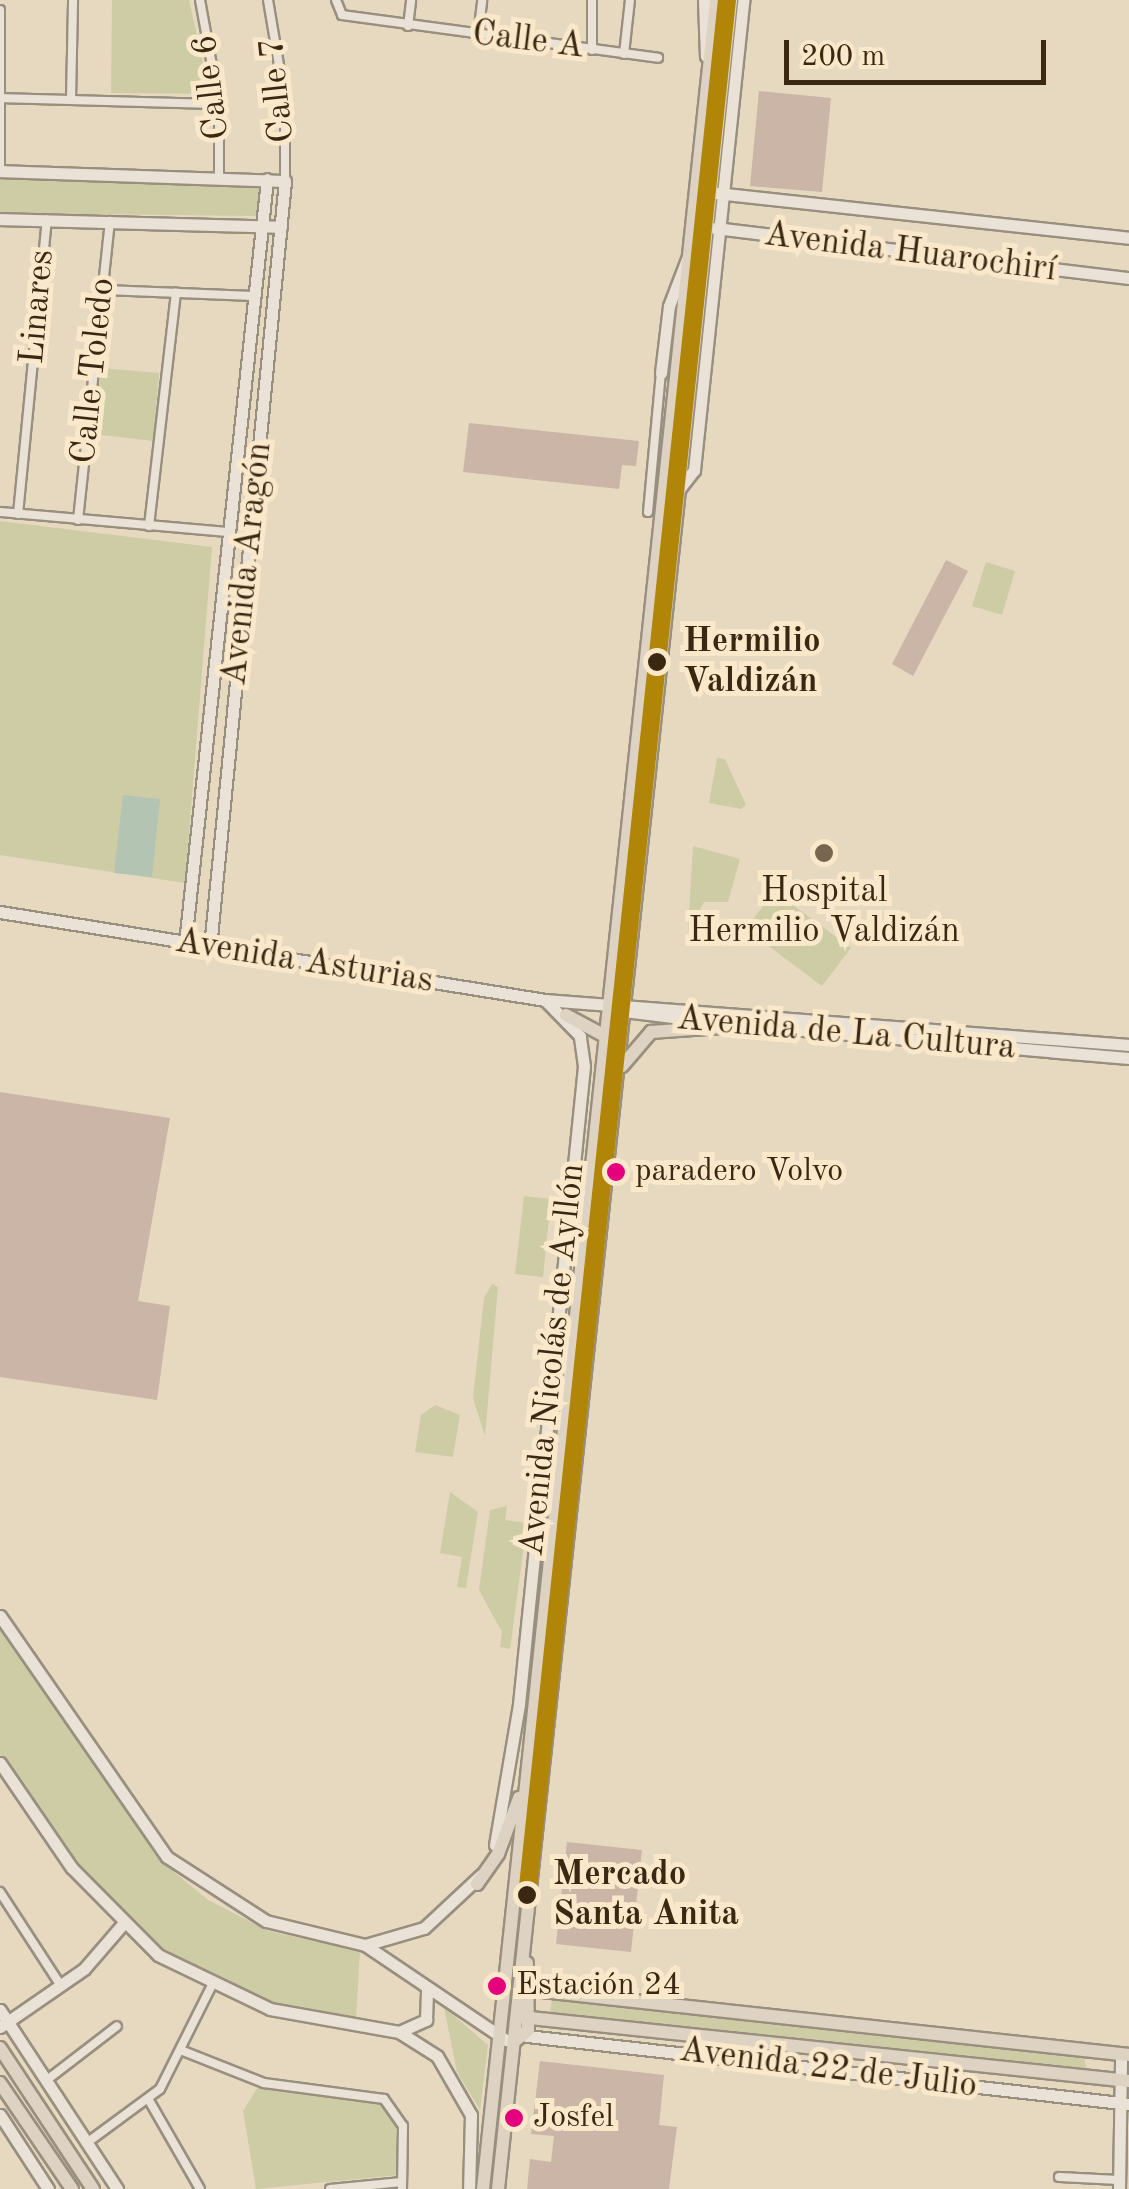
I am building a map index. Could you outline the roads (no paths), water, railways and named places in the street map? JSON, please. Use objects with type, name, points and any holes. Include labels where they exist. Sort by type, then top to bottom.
[{"type":"main road","name":"Avenida Nicolás de Ayllón","points":[[709,192],[709,78],[716,0]]},
{"type":"main road","name":"Avenida Nicolás de Ayllón","points":[[498,2189],[521,2039],[525,1951],[731,0]]},
{"type":"main road","name":"Avenida Nicolás de Ayllón","points":[[483,2189],[605,1036],[654,513],[693,345],[687,259],[706,226]]},
{"type":"main road","points":[[566,1015],[605,1036]]},
{"type":"main road","points":[[615,1082],[633,1044],[651,1032],[750,1025]]},
{"type":"main road","points":[[477,1884],[503,1845],[528,1766]]},
{"type":"main road","points":[[521,2039],[530,2018],[533,1990],[525,1951]]},
{"type":"main road","points":[[533,1990],[1125,2055]]},
{"type":"main road","points":[[530,2018],[1123,2081]]},
{"type":"main road","points":[[2,2054],[93,2189]]},
{"type":"main road","points":[[0,2083],[72,2189]]},
{"type":"street","points":[[70,99],[73,0]]},
{"type":"street","name":"Calle 6","points":[[200,0],[220,104],[219,175]]},
{"type":"street","name":"Calle 7","points":[[268,0],[285,100],[286,180]]},
{"type":"street","name":"Calle A","points":[[336,0],[340,14],[658,58]]},
{"type":"street","points":[[408,26],[411,0]]},
{"type":"street","points":[[478,35],[482,0]]},
{"type":"street","points":[[592,0],[592,50]]},
{"type":"street","points":[[624,54],[630,0]]},
{"type":"street","points":[[704,0],[709,78]]},
{"type":"street","name":"Avenida Nicolás de Ayllón","points":[[709,192],[743,0]]},
{"type":"street","points":[[0,10],[0,171],[286,180]]},
{"type":"street","points":[[0,98],[220,104]]},
{"type":"street","name":"Avenida Aragón","points":[[185,943],[267,179]]},
{"type":"street","name":"Avenida Aragón","points":[[210,947],[286,180]]},
{"type":"street","name":"Avenida Huarochirí","points":[[709,192],[1129,238]]},
{"type":"street","points":[[0,219],[281,227]]},
{"type":"street","name":"Linares","points":[[18,514],[46,219]]},
{"type":"street","name":"Calle Toledo","points":[[78,520],[110,221]]},
{"type":"street","name":"Avenida Huarochirí","points":[[706,226],[1129,278]]},
{"type":"street","name":"Avenida Nicolás de Ayllón","points":[[654,513],[661,373],[669,306],[687,259]]},
{"type":"street","points":[[103,290],[254,296]]},
{"type":"street","points":[[148,526],[176,293]]},
{"type":"street","name":"Avenida Nicolás de Ayllón","points":[[680,488],[694,470],[693,345]]},
{"type":"street","points":[[0,512],[229,532]]},
{"type":"street","name":"Avenida Asturias","points":[[0,912],[544,1000],[608,1004]]},
{"type":"street","points":[[544,1000],[566,1015]]},
{"type":"street","points":[[608,1004],[623,1008]]},
{"type":"street","name":"Avenida de La Cultura","points":[[623,1008],[750,1025],[1129,1046]]},
{"type":"street","name":"Avenida de La Cultura","points":[[623,1008],[1129,1058]]},
{"type":"street","name":"Avenida Nicolás de Ayllón","points":[[477,1884],[501,1824],[544,1470],[584,1066],[580,1036],[566,1015]]},
{"type":"street","points":[[0,1616],[167,1857],[266,1921],[365,1945],[500,2039]]},
{"type":"street","points":[[0,1762],[4,1779],[122,1925],[211,1987],[270,2010],[398,2032],[449,2070],[472,2124],[469,2189]]},
{"type":"street","points":[[365,1945],[424,1928],[477,1884]]},
{"type":"street","points":[[0,1892],[62,1986]]},
{"type":"street","points":[[4,2024],[62,1986],[122,1925]]},
{"type":"street","points":[[88,2142],[150,2102],[183,2051],[211,1987]]},
{"type":"street","points":[[398,2032],[426,2020],[426,1989]]},
{"type":"street","points":[[0,2010],[4,2024],[47,2080],[117,2189]]},
{"type":"street","points":[[47,2080],[117,2026]]},
{"type":"street","name":"Avenida 22 de Julio","points":[[500,2039],[1129,2104]]},
{"type":"street","points":[[183,2051],[264,2083],[384,2099],[403,2126],[402,2185],[330,2189]]},
{"type":"street","points":[[1060,2177],[1119,2184],[1114,2102],[1123,2081],[1125,2055]]},
{"type":"street","points":[[150,2102],[200,2189]]},
{"type":"street","points":[[0,2116],[48,2189]]},
{"type":"street","points":[[0,2142],[12,2134]]},
{"type":"place","name":"Hermilio Valdizán","points":[[657,662]]},
{"type":"place","name":"Hospital Hermilio Valdizán","points":[[824,853]]},
{"type":"place","name":"paradero Volvo","points":[[616,1172]]},
{"type":"place","name":"Mercado Santa Anita","points":[[527,1895]]},
{"type":"place","name":"Estación 24","points":[[497,1986]]},
{"type":"place","name":"Josfel","points":[[514,2118]]}]
